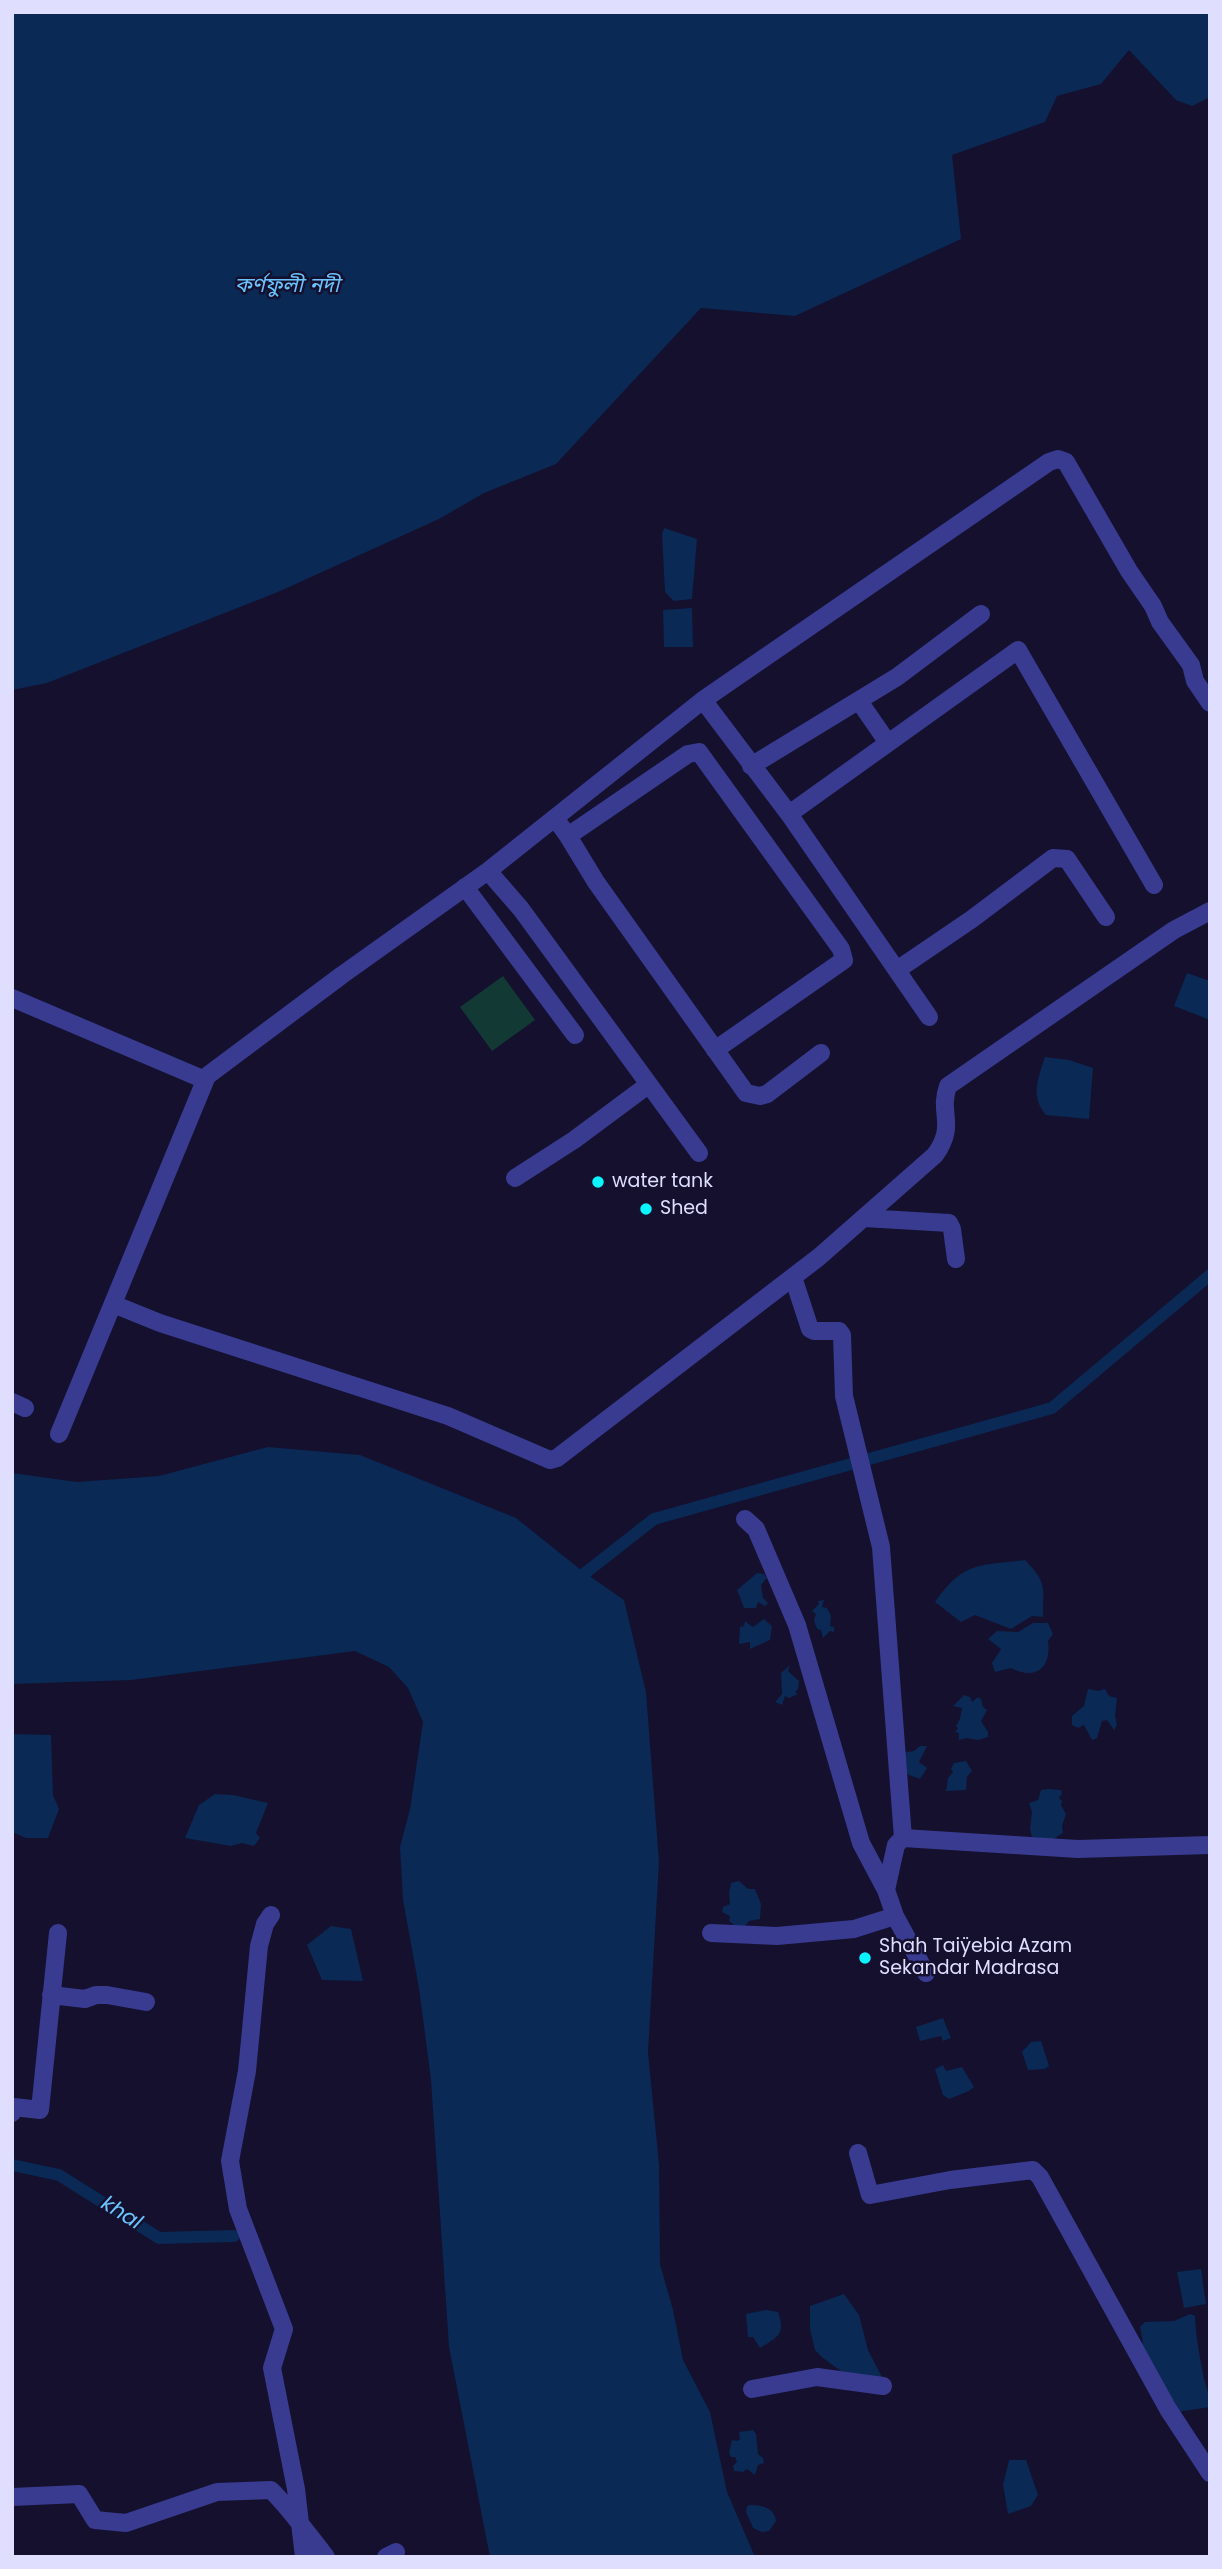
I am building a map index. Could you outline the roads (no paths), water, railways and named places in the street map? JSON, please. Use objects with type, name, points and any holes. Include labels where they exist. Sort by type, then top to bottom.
[{"type":"street","points":[[59,1434],[207,1076],[321,990],[488,871],[704,700],[1049,462],[1058,459],[1066,462],[1160,622],[1191,665],[1195,681],[1210,703]]},
{"type":"street","points":[[751,766],[897,677],[981,614]]},
{"type":"street","points":[[789,814],[1018,650],[1154,885]]},
{"type":"street","points":[[704,700],[789,814],[929,1017]]},
{"type":"street","points":[[859,701],[888,743]]},
{"type":"street","points":[[568,836],[688,754],[699,752],[841,949],[844,960],[715,1050]]},
{"type":"street","points":[[555,818],[596,882],[746,1093],[760,1096],[767,1094],[821,1053]]},
{"type":"street","points":[[897,970],[972,919],[1053,858],[1067,859],[1106,917]]},
{"type":"street","points":[[488,871],[521,909],[699,1153]]},
{"type":"street","points":[[465,887],[575,1035]]},
{"type":"street","points":[[113,1304],[160,1323],[448,1416],[550,1460],[557,1458],[793,1277],[935,1155],[946,1137],[945,1093],[948,1086],[1164,937],[1210,911]]},
{"type":"street","points":[[12,998],[205,1080]]},
{"type":"street","points":[[515,1178],[574,1140],[648,1085]]},
{"type":"street","points":[[864,1218],[949,1223],[953,1229],[956,1259]]},
{"type":"street","points":[[793,1277],[810,1329],[839,1331],[842,1335],[844,1396],[881,1547],[903,1838]]},
{"type":"street","points":[[745,1519],[756,1529],[797,1625],[861,1843],[886,1890],[895,1916],[926,1973]]},
{"type":"street","points":[[886,1890],[896,1845],[903,1838],[1079,1849],[1210,1845]]},
{"type":"street","points":[[271,1915],[265,1924],[259,1946],[247,2071],[230,2161],[238,2210],[284,2329],[272,2368],[302,2528],[304,2557]]},
{"type":"street","points":[[711,1933],[777,1936],[854,1928],[895,1916]]},
{"type":"street","points":[[12,2113],[14,2107],[40,2110],[58,1933]]},
{"type":"street","points":[[51,1995],[85,1999],[107,1995],[146,2001]]},
{"type":"street","points":[[858,2153],[870,2195],[950,2180],[1033,2170],[1040,2177],[1168,2409],[1210,2473]]},
{"type":"street","points":[[752,2389],[817,2378],[883,2386]]},
{"type":"street","points":[[12,2497],[79,2494],[95,2520],[126,2523],[217,2492],[271,2490],[291,2509],[302,2528],[326,2557]]},
{"type":"water","name":"কর্ণফুলী নদী","points":[[12,12],[1210,12],[1210,97],[1192,106],[1176,100],[1129,50],[1101,84],[1057,96],[1045,122],[952,155],[961,239],[795,316],[701,308],[556,464],[484,493],[439,519],[278,592],[47,683],[12,690]]},
{"type":"water","points":[[664,528],[697,539],[692,599],[674,601],[665,592]]},
{"type":"water","points":[[692,608],[693,647],[664,647],[663,610]]},
{"type":"water","points":[[1187,973],[1210,981],[1210,1020],[1174,1006]]},
{"type":"water","points":[[1045,1057],[1069,1060],[1093,1068],[1089,1119],[1046,1115],[1041,1108],[1037,1087]]},
{"type":"water","points":[[268,1447],[360,1455],[516,1518],[581,1570],[624,1600],[646,1692],[659,1862],[648,2052],[659,2165],[660,2264],[683,2360],[710,2412],[727,2492],[755,2557],[490,2557],[449,2347],[431,2080],[419,1988],[403,1900],[400,1847],[410,1809],[423,1722],[408,1688],[389,1667],[355,1651],[131,1680],[12,1684],[12,1473],[77,1482],[159,1476]]},
{"type":"water","points":[[1025,1560],[1038,1575],[1043,1586],[1043,1617],[1032,1616],[1011,1629],[975,1615],[961,1622],[935,1602],[964,1572],[984,1565]]},
{"type":"water","points":[[757,1573],[764,1574],[767,1578],[761,1585],[763,1598],[768,1603],[765,1606],[758,1602],[756,1608],[744,1608],[737,1590]]},
{"type":"water","points":[[824,1600],[822,1607],[827,1608],[831,1616],[830,1626],[834,1627],[834,1632],[830,1631],[823,1638],[814,1620],[816,1614],[812,1611],[819,1604],[818,1601]]},
{"type":"water","points":[[764,1619],[772,1626],[770,1640],[750,1649],[750,1642],[739,1644],[740,1627],[744,1626],[745,1621],[753,1627]]},
{"type":"water","points":[[1033,1623],[1048,1623],[1053,1634],[1048,1641],[1049,1650],[1044,1665],[1040,1670],[1027,1673],[1011,1668],[995,1672],[992,1663],[1001,1649],[988,1639],[997,1631],[1018,1632]]},
{"type":"water","points":[[790,1665],[788,1671],[799,1681],[795,1692],[798,1694],[789,1698],[785,1696],[782,1705],[775,1702],[782,1694],[781,1673]]},
{"type":"water","points":[[1088,1689],[1105,1689],[1109,1696],[1117,1698],[1117,1725],[1114,1730],[1107,1720],[1102,1721],[1097,1738],[1092,1740],[1084,1725],[1078,1728],[1072,1725],[1072,1716],[1084,1706]]},
{"type":"water","points":[[964,1695],[970,1697],[972,1702],[978,1697],[981,1699],[987,1710],[981,1721],[988,1737],[959,1740],[959,1733],[955,1732],[962,1708],[953,1706]]},
{"type":"water","points":[[12,1734],[51,1735],[53,1795],[59,1809],[48,1838],[26,1838],[12,1832]]},
{"type":"water","points":[[920,1746],[927,1746],[919,1762],[927,1768],[920,1779],[903,1770],[902,1753],[914,1751]]},
{"type":"water","points":[[966,1761],[972,1771],[967,1777],[966,1790],[946,1791],[954,1763]]},
{"type":"water","points":[[1041,1790],[1061,1790],[1059,1798],[1066,1814],[1063,1833],[1052,1840],[1032,1837],[1030,1829],[1032,1812],[1029,1803],[1038,1800]]},
{"type":"water","points":[[215,1794],[268,1803],[256,1833],[260,1838],[254,1846],[242,1843],[231,1846],[185,1838],[199,1805]]},
{"type":"water","points":[[739,1881],[748,1889],[755,1889],[761,1904],[760,1919],[737,1927],[729,1921],[730,1916],[722,1912],[723,1907],[730,1904],[731,1883]]},
{"type":"water","points":[[331,1926],[351,1929],[363,1981],[322,1980],[307,1945]]},
{"type":"water","points":[[943,2018],[951,2038],[943,2041],[941,2036],[920,2041],[916,2027]]},
{"type":"water","points":[[1041,2041],[1049,2066],[1045,2069],[1028,2070],[1022,2052],[1031,2042]]},
{"type":"water","points":[[943,2065],[946,2071],[962,2067],[974,2087],[949,2099],[943,2095],[935,2069]]},
{"type":"water","points":[[1201,2269],[1206,2304],[1184,2308],[1177,2272]]},
{"type":"water","points":[[844,2294],[859,2315],[868,2350],[883,2379],[845,2374],[815,2350],[810,2329],[810,2306]]},
{"type":"water","points":[[766,2310],[778,2312],[781,2330],[776,2338],[760,2348],[753,2337],[748,2337],[746,2314]]},
{"type":"water","points":[[1190,2314],[1195,2316],[1198,2348],[1210,2407],[1177,2412],[1139,2344],[1143,2343],[1140,2327],[1145,2322],[1174,2321]]},
{"type":"water","points":[[753,2430],[756,2434],[758,2454],[764,2463],[758,2465],[755,2475],[747,2469],[743,2472],[734,2471],[733,2466],[737,2462],[729,2453],[732,2440],[740,2439],[739,2432]]},
{"type":"water","points":[[1009,2460],[1026,2460],[1038,2495],[1031,2506],[1008,2514],[1003,2485]]},
{"type":"water","points":[[747,2506],[763,2507],[773,2513],[776,2521],[769,2531],[762,2532],[753,2528],[746,2512]]},
{"type":"waterway","points":[[575,1581],[654,1519],[1052,1408],[1210,1275]]},
{"type":"waterway","name":"khal","points":[[12,2165],[59,2175],[159,2238],[234,2236]]},
{"type":"place","name":"water tank","points":[[598,1182]]},
{"type":"place","name":"Shed","points":[[646,1209]]},
{"type":"place","name":"Shah Taiÿebia Azam Sekandar Madrasa","points":[[865,1958]]}]
